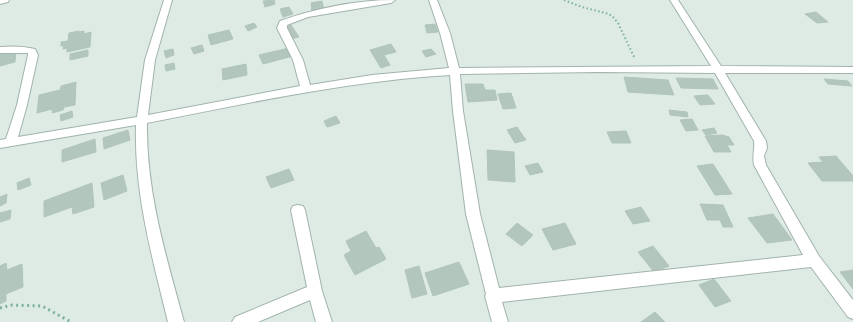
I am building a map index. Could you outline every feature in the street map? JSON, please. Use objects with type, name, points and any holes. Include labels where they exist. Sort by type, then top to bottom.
[{"type":"street","points":[[0,1],[5,0]]},
{"type":"street","points":[[168,0],[158,29],[146,74],[142,120],[142,165],[152,226],[176,322]]},
{"type":"street","points":[[306,89],[298,60],[282,28],[283,23],[306,15],[391,0]]},
{"type":"street","points":[[433,0],[445,33],[455,71],[458,111],[473,214],[492,296],[500,322]]},
{"type":"street","points":[[674,0],[718,69],[760,141],[761,148],[758,156],[760,165],[814,260],[853,312]]},
{"type":"street","points":[[0,50],[22,49],[32,51],[33,55],[22,105],[5,143]]},
{"type":"street","points":[[5,143],[142,120],[372,78],[455,71],[718,69],[853,70]]},
{"type":"street","points":[[298,210],[315,291],[324,322]]},
{"type":"street","points":[[492,296],[814,260]]},
{"type":"street","points":[[240,322],[315,291]]},
{"type":"path","points":[[564,0],[613,17],[618,23],[641,70]]},
{"type":"path","points":[[0,308],[12,305],[42,306],[71,322]]},
{"type":"building","points":[[274,0],[275,4],[265,7],[263,1]]},
{"type":"building","points":[[322,1],[324,10],[312,12],[311,3]]},
{"type":"building","points":[[289,7],[293,14],[283,17],[280,9]]},
{"type":"building","points":[[816,12],[828,22],[817,23],[805,14]]},
{"type":"building","points":[[254,23],[257,27],[248,31],[245,26]]},
{"type":"building","points":[[435,24],[438,32],[427,33],[425,25]]},
{"type":"building","points":[[291,25],[299,37],[290,39],[283,28]]},
{"type":"building","points":[[229,30],[233,39],[211,45],[208,35]]},
{"type":"building","points":[[84,31],[84,34],[91,32],[90,47],[67,52],[67,48],[63,49],[64,46],[61,46],[61,42],[68,41],[69,33]]},
{"type":"building","points":[[391,44],[396,52],[384,55],[390,65],[381,68],[370,50]]},
{"type":"building","points":[[202,45],[204,51],[194,54],[191,48]]},
{"type":"building","points":[[289,48],[293,56],[263,64],[259,55]]},
{"type":"building","points":[[173,49],[174,55],[166,58],[164,51]]},
{"type":"building","points":[[431,49],[436,54],[426,57],[422,51]]},
{"type":"building","points":[[16,50],[15,62],[0,66],[0,54]]},
{"type":"building","points":[[88,50],[88,56],[70,60],[70,54]]},
{"type":"building","points":[[174,63],[175,69],[166,71],[165,65]]},
{"type":"building","points":[[246,64],[247,75],[223,80],[222,69]]},
{"type":"building","points":[[624,77],[668,80],[674,95],[628,92]]},
{"type":"building","points":[[676,78],[713,79],[718,89],[681,88]]},
{"type":"building","points":[[824,79],[848,81],[852,86],[828,84]]},
{"type":"building","points":[[76,82],[75,105],[64,107],[63,110],[52,113],[52,109],[37,113],[39,95],[60,90],[61,86]]},
{"type":"building","points":[[465,84],[483,84],[485,90],[495,90],[497,100],[468,102]]},
{"type":"building","points":[[511,93],[516,108],[503,109],[498,94]]},
{"type":"building","points":[[708,95],[715,104],[700,105],[694,96]]},
{"type":"building","points":[[669,110],[687,112],[688,117],[670,115]]},
{"type":"building","points":[[72,111],[73,117],[61,121],[60,115]]},
{"type":"building","points":[[336,116],[340,123],[327,127],[324,121]]},
{"type":"building","points":[[692,119],[698,130],[686,131],[680,120]]},
{"type":"building","points":[[517,127],[526,140],[515,143],[507,130]]},
{"type":"building","points":[[714,128],[717,133],[706,135],[702,130]]},
{"type":"building","points":[[128,130],[130,140],[104,149],[103,138]]},
{"type":"building","points":[[626,131],[631,143],[612,143],[607,132]]},
{"type":"building","points":[[722,135],[729,137],[734,145],[727,145],[731,152],[714,152],[705,136]]},
{"type":"building","points":[[95,139],[96,152],[62,162],[62,150]]},
{"type":"building","points":[[487,150],[514,152],[515,182],[488,180]]},
{"type":"building","points":[[836,156],[853,176],[853,181],[822,181],[808,163],[823,162],[819,157]]},
{"type":"building","points":[[538,163],[543,172],[530,175],[525,166]]},
{"type":"building","points":[[713,164],[732,194],[715,195],[697,166]]},
{"type":"building","points":[[289,169],[294,180],[271,188],[266,177]]},
{"type":"building","points":[[123,175],[127,191],[104,200],[101,183]]},
{"type":"building","points":[[29,178],[31,185],[18,190],[17,183]]},
{"type":"building","points":[[92,183],[94,207],[73,214],[72,207],[44,217],[44,201]]},
{"type":"building","points":[[7,194],[6,203],[0,206],[0,197]]},
{"type":"building","points":[[700,204],[723,205],[733,227],[723,227],[720,220],[707,220]]},
{"type":"building","points":[[641,207],[650,221],[633,224],[625,211]]},
{"type":"building","points":[[11,210],[10,219],[0,222],[0,213]]},
{"type":"building","points":[[773,214],[792,240],[767,243],[748,218]]},
{"type":"building","points":[[517,223],[533,235],[522,246],[506,234]]},
{"type":"building","points":[[565,223],[576,244],[553,250],[542,229]]},
{"type":"building","points":[[366,231],[376,248],[379,247],[386,259],[355,275],[344,255],[351,251],[346,241]]},
{"type":"building","points":[[653,246],[669,266],[654,272],[638,252]]},
{"type":"building","points":[[459,262],[469,284],[433,296],[425,273]]},
{"type":"building","points":[[6,263],[7,270],[22,264],[23,287],[6,294],[6,301],[0,304],[0,266]]},
{"type":"building","points":[[419,266],[427,294],[412,298],[405,270]]},
{"type":"building","points":[[853,270],[853,289],[840,272]]},
{"type":"building","points":[[714,279],[731,301],[715,307],[699,285]]},
{"type":"building","points":[[655,312],[665,322],[641,322]]}]
